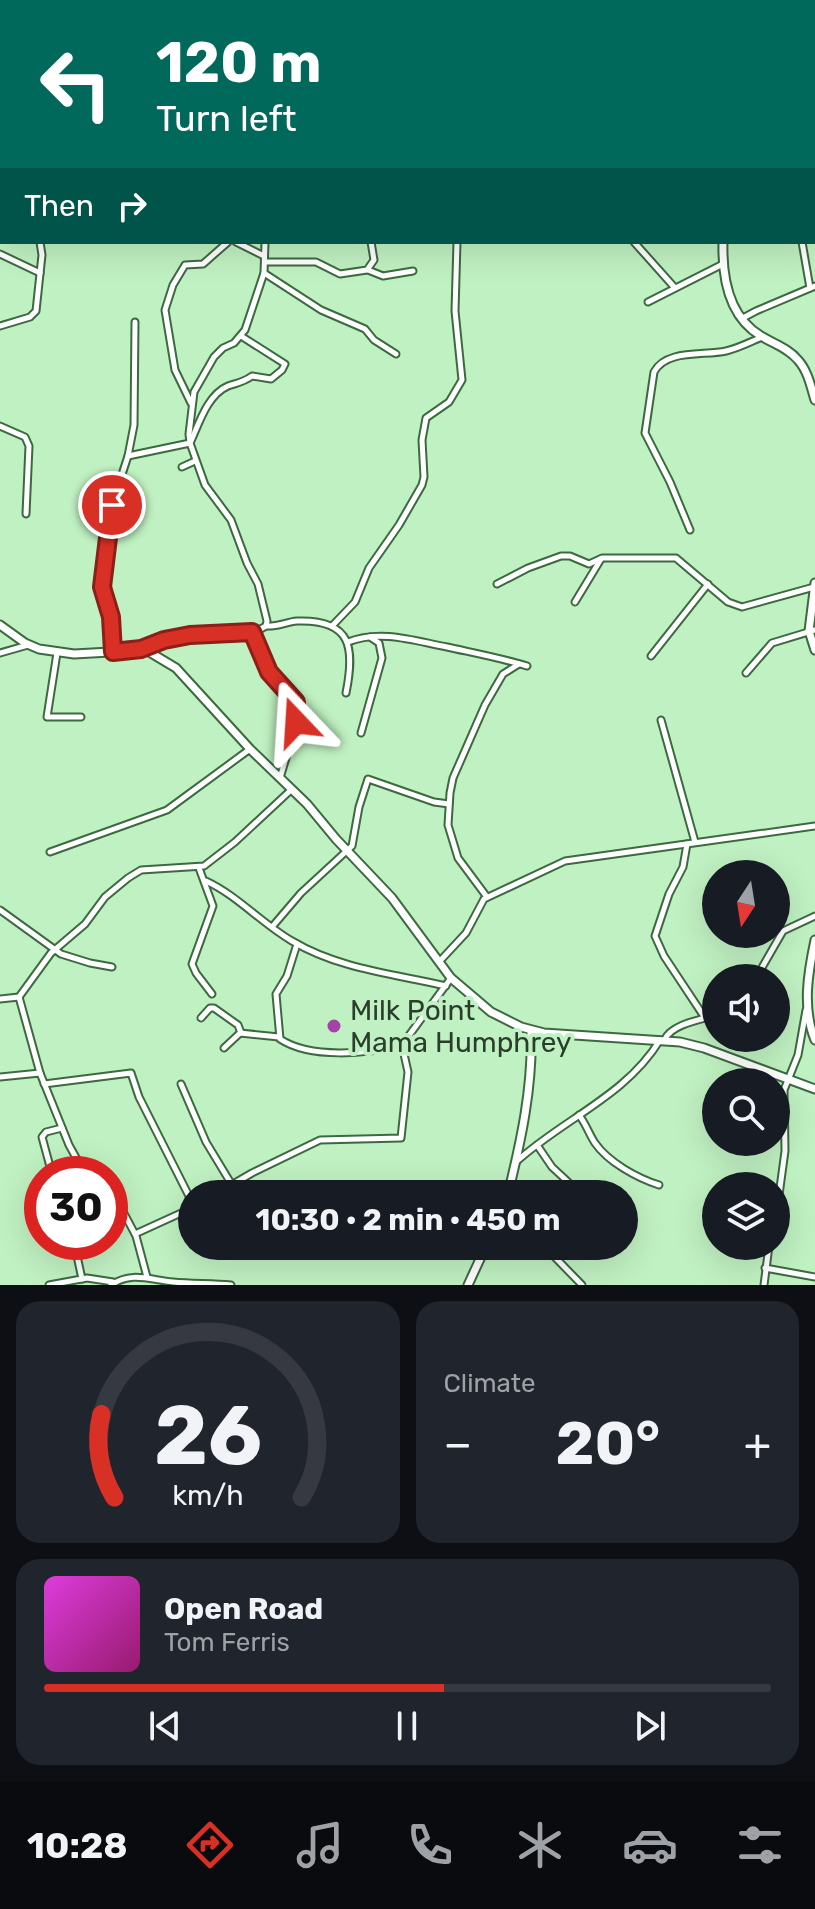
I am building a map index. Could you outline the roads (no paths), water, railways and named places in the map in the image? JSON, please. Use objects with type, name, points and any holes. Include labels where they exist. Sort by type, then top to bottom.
[{"type":"street","points":[[0,326],[35,314],[40,244]]},
{"type":"street","points":[[192,403],[175,370],[165,310],[167,300],[185,265],[203,264],[226,244]]},
{"type":"street","points":[[239,244],[265,259],[316,262],[340,274],[367,270],[383,276],[413,271]]},
{"type":"street","points":[[265,244],[264,273],[241,336],[214,357],[194,392],[190,443],[205,485],[231,520],[258,584],[268,618],[266,626]]},
{"type":"street","points":[[367,270],[374,260],[371,244]]},
{"type":"street","points":[[333,625],[355,602],[370,565],[390,539],[422,485],[422,439],[426,431],[426,418],[449,402],[462,380],[460,335],[455,311],[457,244]]},
{"type":"street","points":[[636,244],[675,288]]},
{"type":"street","points":[[723,244],[723,264],[731,299],[741,319],[762,337],[798,359],[814,395]]},
{"type":"street","points":[[741,319],[812,287],[802,244]]},
{"type":"street","points":[[0,254],[40,273]]},
{"type":"street","points":[[648,302],[723,264]]},
{"type":"street","points":[[264,273],[321,310],[365,329],[374,340],[396,354]]},
{"type":"street","points":[[113,652],[111,617],[102,587],[112,505],[128,456],[135,416],[135,322]]},
{"type":"street","points":[[190,443],[210,401],[227,386],[241,383],[252,376],[271,379],[285,364],[241,336]]},
{"type":"street","points":[[690,530],[645,433],[654,372],[667,359],[722,352],[762,337]]},
{"type":"street","points":[[0,426],[25,437],[29,446],[26,514]]},
{"type":"street","points":[[128,456],[190,443]]},
{"type":"street","points":[[182,467],[195,461]]},
{"type":"street","points":[[497,584],[528,568],[561,556],[570,556],[589,564],[602,558],[676,558],[728,602],[742,607],[815,585],[812,630],[815,650]]},
{"type":"street","points":[[575,602],[602,558]]},
{"type":"street","points":[[651,656],[708,584]]},
{"type":"street","points":[[0,625],[29,645],[57,653],[141,649],[190,635],[252,632],[266,626],[296,621],[333,625],[348,642],[351,659],[346,693]]},
{"type":"street","points":[[746,673],[767,645],[812,630]]},
{"type":"street","points":[[252,632],[269,672],[297,704],[294,731],[280,778]]},
{"type":"street","points":[[348,642],[369,637],[415,639],[527,666]]},
{"type":"street","points":[[361,733],[382,658],[379,643],[369,637]]},
{"type":"street","points":[[0,653],[29,645]]},
{"type":"street","points":[[141,649],[153,652],[176,668],[404,912],[451,978],[491,1012],[531,1031],[663,1039],[704,1048],[760,1068]]},
{"type":"street","points":[[57,653],[47,717],[81,717]]},
{"type":"street","points":[[487,897],[458,858],[448,825],[449,804],[453,778],[485,705],[503,674],[519,664]]},
{"type":"street","points":[[661,720],[695,842]]},
{"type":"street","points":[[50,852],[167,810],[250,749]]},
{"type":"street","points":[[272,927],[313,881],[354,843],[359,807],[368,779],[449,804]]},
{"type":"street","points":[[1,998],[19,997],[54,951],[85,924],[105,897],[138,871],[199,868],[235,842],[292,789]]},
{"type":"street","points":[[439,962],[460,941],[481,902],[487,897],[565,861],[815,826]]},
{"type":"street","points":[[687,844],[684,863],[669,894],[656,939],[680,984],[702,1012]]},
{"type":"street","points":[[199,868],[213,906],[192,964],[212,994]]},
{"type":"street","points":[[206,881],[225,890],[297,944],[345,965],[446,986]]},
{"type":"street","points":[[0,910],[54,951],[80,961],[112,967]]},
{"type":"street","points":[[764,964],[783,931],[815,916]]},
{"type":"street","points":[[790,1073],[798,1055],[815,940]]},
{"type":"street","points":[[279,1037],[276,994],[287,976],[297,944]]},
{"type":"street","points":[[224,1048],[241,1033],[279,1037],[299,1050],[313,1052],[375,1050],[402,1045],[451,978]]},
{"type":"street","points":[[19,997],[40,1073],[76,1156]]},
{"type":"street","points":[[807,1003],[815,1040]]},
{"type":"street","points":[[201,1018],[210,1008],[214,1008],[238,1025],[241,1033]]},
{"type":"street","points":[[516,1162],[620,1087],[669,1032],[702,1019]]},
{"type":"street","points":[[512,1180],[533,1064],[531,1031]]},
{"type":"street","points":[[242,1180],[320,1140],[401,1138],[408,1072],[402,1045]]},
{"type":"street","points":[[0,1077],[40,1073]]},
{"type":"street","points":[[44,1084],[131,1073],[139,1097],[180,1180]]},
{"type":"street","points":[[790,1079],[815,1089]]},
{"type":"street","points":[[181,1084],[206,1142],[229,1180]]},
{"type":"street","points":[[579,1115],[590,1129],[596,1145],[611,1159],[641,1179],[659,1185]]},
{"type":"street","points":[[47,1156],[42,1137],[46,1132],[62,1128]]},
{"type":"street","points":[[537,1145],[552,1167],[566,1180]]},
{"type":"street","points":[[135,1234],[178,1212]]},
{"type":"street","points":[[128,1221],[135,1234],[147,1277]]},
{"type":"street","points":[[78,1260],[82,1279]]},
{"type":"street","points":[[468,1285],[480,1260]]},
{"type":"street","points":[[558,1260],[582,1285]]},
{"type":"street","points":[[764,1285],[766,1260]]},
{"type":"street","points":[[765,1268],[815,1277]]},
{"type":"street","points":[[49,1285],[82,1279],[112,1284],[131,1277],[147,1277],[165,1283],[231,1285]]},
{"type":"place","name":"Milk Point Mama Humphrey","points":[[334,1026]]}]
